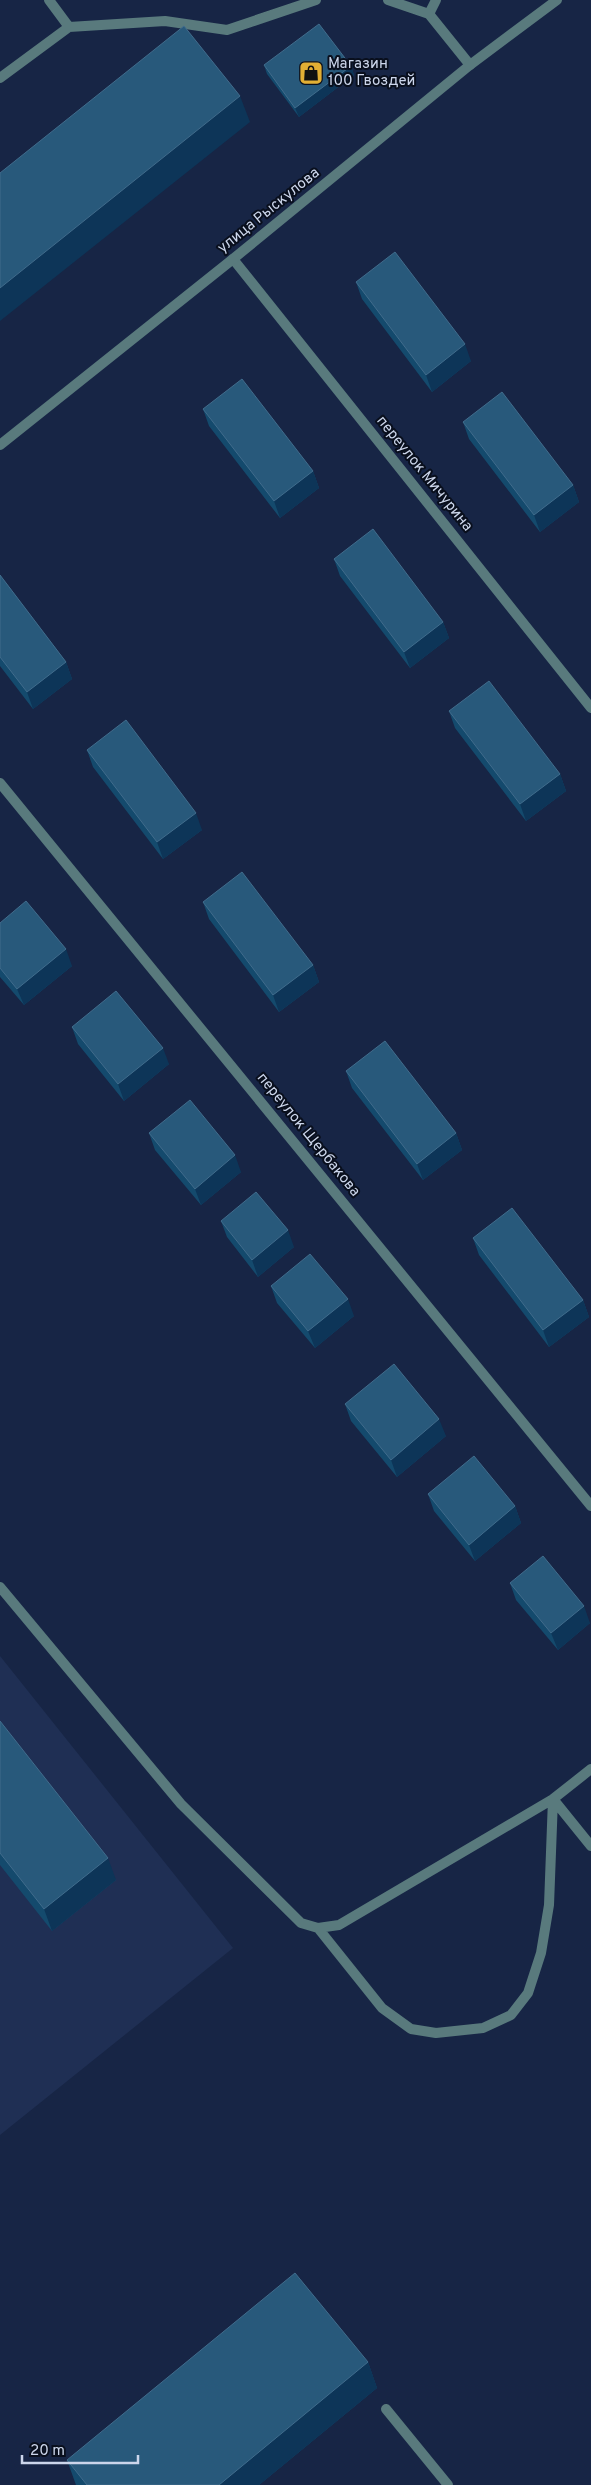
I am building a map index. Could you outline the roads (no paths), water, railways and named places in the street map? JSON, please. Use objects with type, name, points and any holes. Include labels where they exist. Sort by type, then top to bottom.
[{"type":"street","points":[[49,0],[69,27]]},
{"type":"street","points":[[0,78],[69,27],[166,21],[226,30],[316,0]]},
{"type":"street","points":[[388,0],[429,14],[470,65]]},
{"type":"street","points":[[429,14],[436,0]]},
{"type":"street","name":"улица Рыскулова","points":[[0,446],[470,65],[557,0]]},
{"type":"street","name":"переулок Мичурина","points":[[233,259],[591,708]]},
{"type":"street","name":"переулок Щербакова","points":[[0,784],[591,1506]]},
{"type":"street","points":[[0,1587],[182,1804],[301,1923],[318,1928],[339,1925],[553,1799],[591,1769]]},
{"type":"street","points":[[318,1928],[382,2008],[411,2029],[436,2033],[483,2028],[511,2015],[528,1993],[541,1953],[550,1905],[553,1799]]},
{"type":"street","points":[[553,1799],[591,1846]]},
{"type":"street","points":[[386,2409],[448,2485]]},
{"type":"place","name":"Магазин 100 Гвоздей","points":[[311,73]]}]
